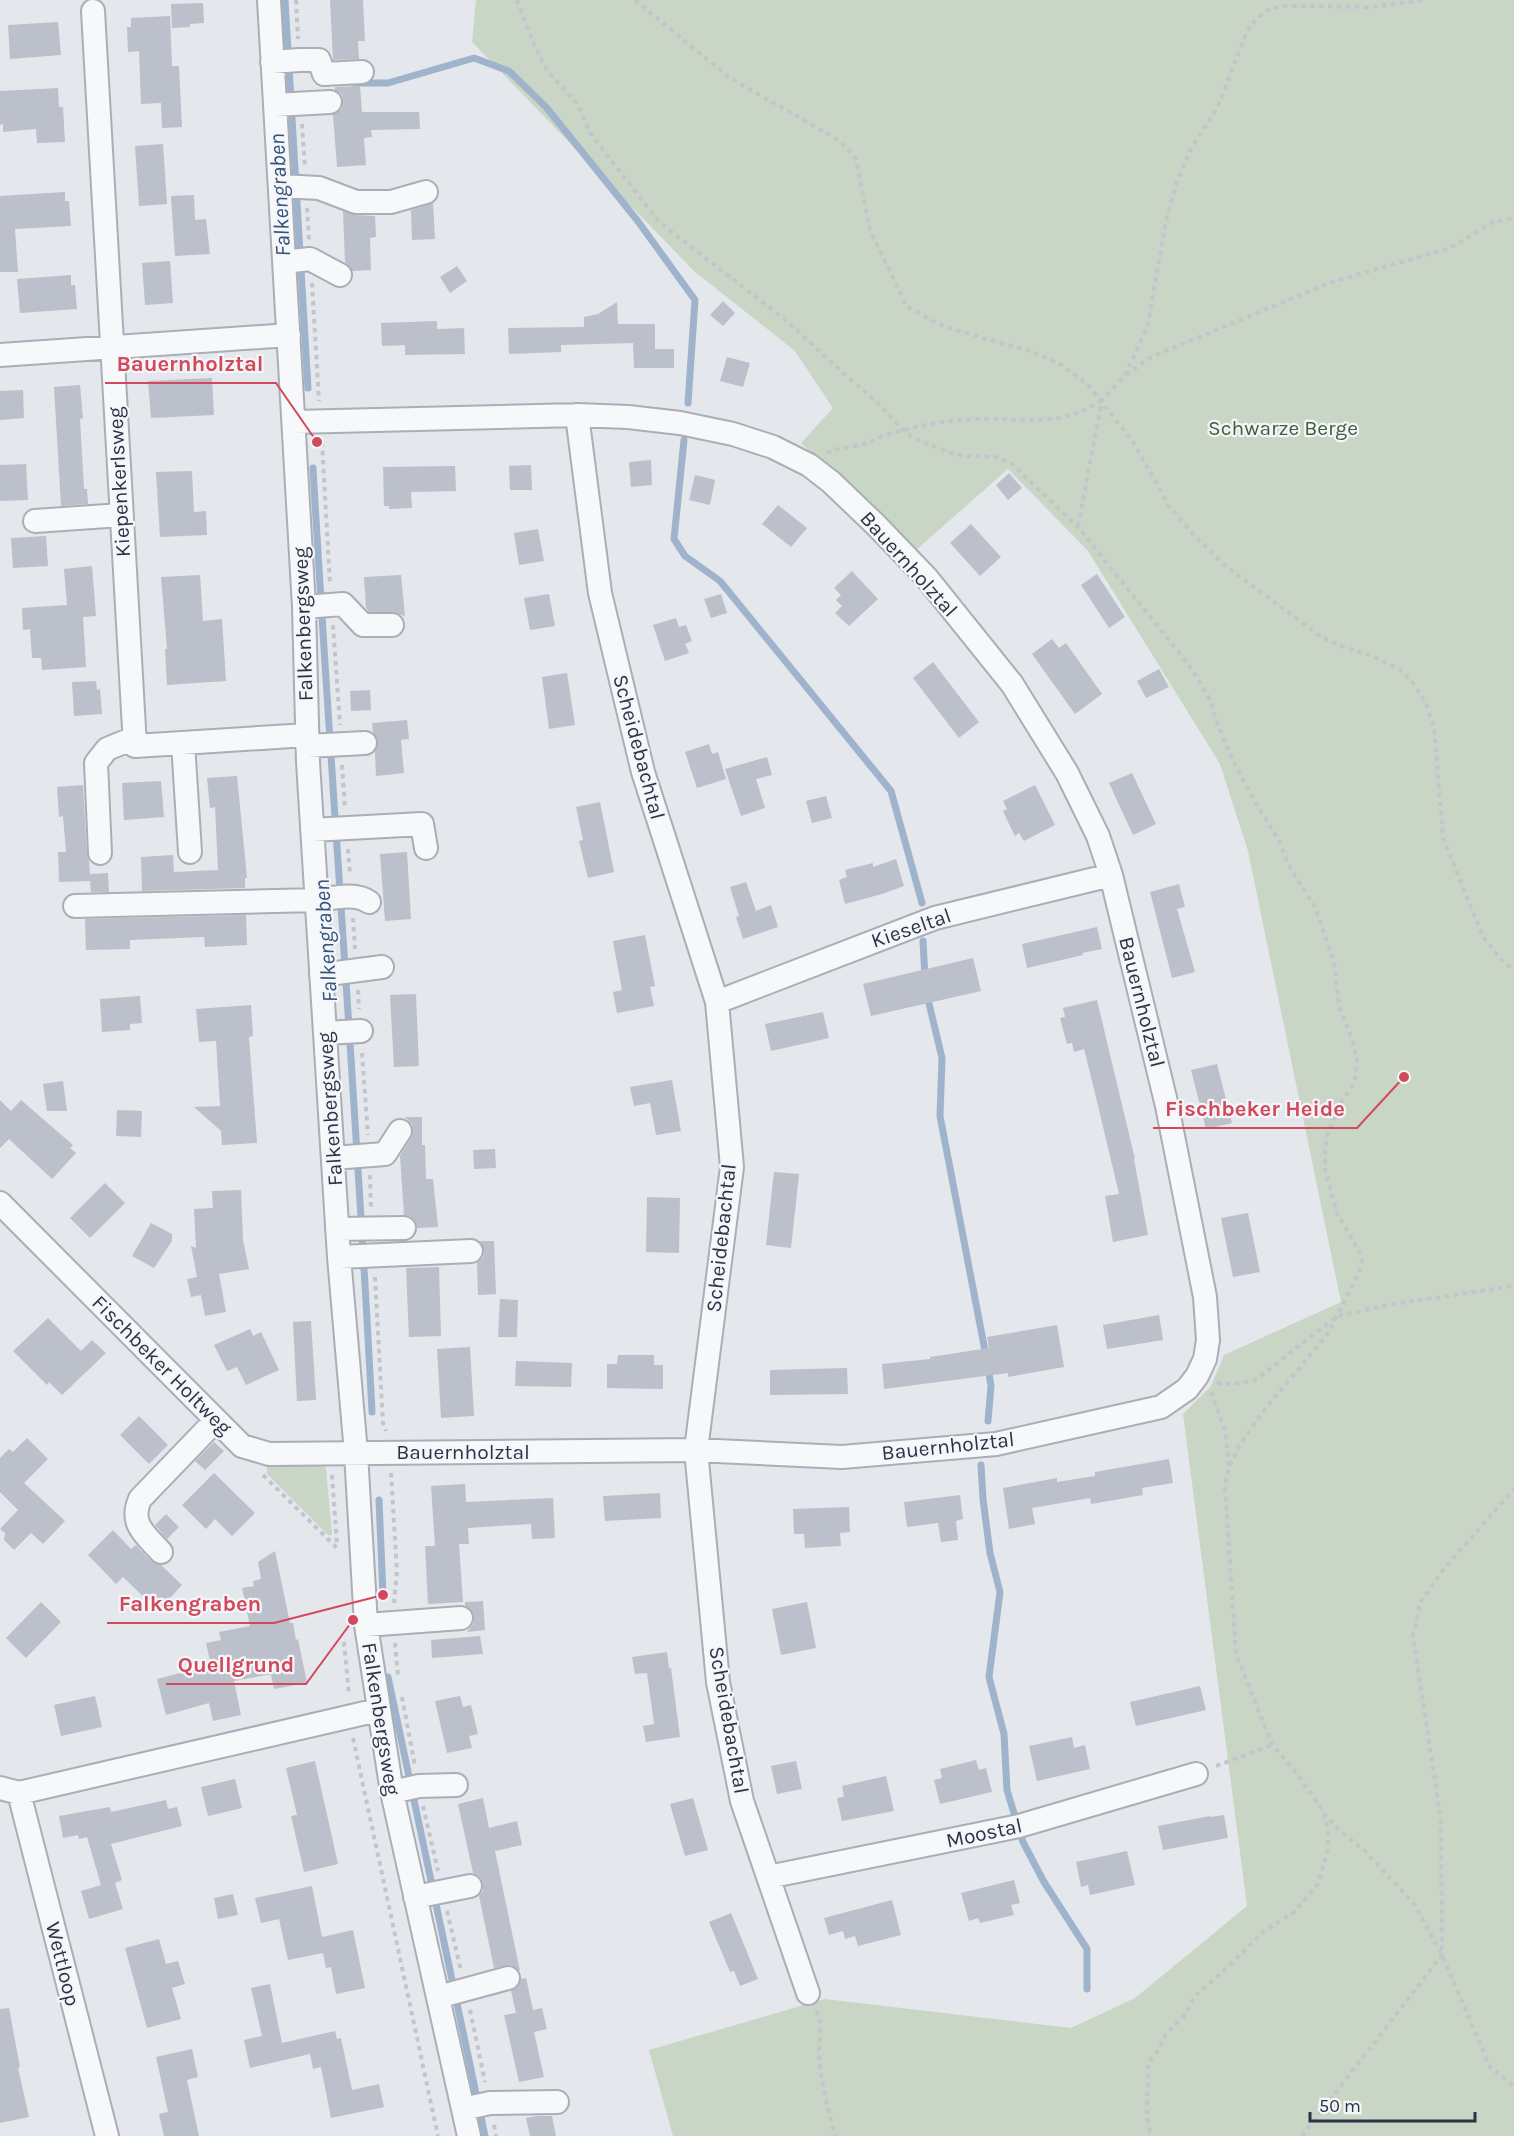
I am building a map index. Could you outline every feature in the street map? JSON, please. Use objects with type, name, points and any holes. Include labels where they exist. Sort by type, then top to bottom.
[{"type":"street","name":"Falkenbergsweg","points":[[269,0],[287,61],[299,260],[289,335],[294,422],[320,606],[323,743],[344,899],[342,971],[360,1255],[356,1453],[366,1625],[378,1710],[407,1788],[477,2106],[469,2136]]},
{"type":"street","points":[[269,0],[280,0]]},
{"type":"street","name":"Kiepenkerlsweg","points":[[93,11],[134,738]]},
{"type":"street","points":[[287,61],[319,60],[324,74],[362,72]]},
{"type":"street","points":[[290,105],[330,102]]},
{"type":"street","points":[[294,186],[319,188],[356,202],[391,202],[426,192]]},
{"type":"street","points":[[299,260],[340,275]]},
{"type":"street","points":[[0,355],[289,335]]},
{"type":"street","name":"Bauernholztal","points":[[294,422],[577,415],[628,417],[680,423],[733,434],[773,447],[809,465],[831,482],[877,526],[926,578],[1012,684],[1067,773],[1098,836],[1111,875],[1167,1106],[1205,1297],[1209,1340],[1203,1379],[1161,1407],[996,1444],[842,1457],[696,1450],[356,1453]]},
{"type":"street","name":"Scheidebachtal","points":[[577,415],[600,593],[642,772],[717,1002],[732,1167],[696,1450],[718,1682],[742,1801],[808,1993]]},
{"type":"street","points":[[35,521],[121,515]]},
{"type":"street","points":[[320,606],[343,604],[363,625],[392,625]]},
{"type":"street","points":[[100,853],[96,763],[107,749],[134,738],[135,746],[183,743],[365,743]]},
{"type":"street","points":[[183,743],[190,852]]},
{"type":"street","points":[[333,829],[423,824],[426,848]]},
{"type":"street","name":"Kieseltal","points":[[717,1002],[935,918],[1111,875]]},
{"type":"street","points":[[75,906],[344,899]]},
{"type":"street","points":[[342,971],[382,967]]},
{"type":"street","points":[[354,1157],[385,1154],[400,1131]]},
{"type":"street","name":"Fischbeker Holtweg","points":[[0,1203],[242,1446],[269,1454],[356,1453]]},
{"type":"street","points":[[358,1228],[404,1228]]},
{"type":"street","points":[[360,1255],[471,1251]]},
{"type":"street","points":[[161,1552],[136,1521],[135,1511],[140,1499],[216,1420]]},
{"type":"street","points":[[366,1625],[461,1618]]},
{"type":"street","points":[[9,1790],[378,1710]]},
{"type":"street","name":"Moostal","points":[[768,1877],[1019,1826],[1196,1774]]},
{"type":"street","points":[[407,1788],[456,1785]]},
{"type":"street","name":"Wettloop","points":[[9,1790],[107,2136]]},
{"type":"street","points":[[431,1894],[470,1886]]},
{"type":"street","points":[[453,1994],[508,1978]]},
{"type":"street","points":[[477,2106],[556,2102]]},
{"type":"path","points":[[287,61],[296,0]]},
{"type":"path","points":[[517,0],[546,69],[579,106],[590,133],[659,222],[787,321],[877,402],[904,431],[915,439],[953,454],[1003,459],[1012,464],[1077,527],[1190,665],[1211,701],[1216,720],[1233,761],[1278,838],[1290,868],[1315,907],[1334,961],[1339,1006],[1357,1059],[1356,1076],[1351,1089],[1341,1102],[1327,1136],[1325,1170],[1337,1213],[1359,1251],[1362,1263],[1351,1291],[1327,1335],[1265,1409],[1239,1446],[1229,1467],[1225,1487],[1236,1654],[1272,1745],[1296,1772],[1339,1830],[1365,1851],[1415,1905],[1442,1955],[1491,2067],[1514,2086]]},
{"type":"path","points":[[635,0],[730,78],[835,138],[847,148],[856,160],[870,230],[907,307],[945,327],[1033,352],[1062,365],[1087,384],[1102,400],[1132,440],[1169,506],[1192,534],[1223,564],[1320,636],[1399,669],[1415,685],[1426,704],[1434,727],[1443,838],[1483,937],[1504,963],[1514,969]]},
{"type":"path","points":[[1124,377],[1147,328],[1167,216],[1177,182],[1191,149],[1218,106],[1240,44],[1257,18],[1270,9],[1284,6],[1372,7],[1425,0]]},
{"type":"path","points":[[290,105],[299,260],[320,422],[323,743],[344,899],[342,971],[358,1228]]},
{"type":"path","points":[[809,465],[829,452],[866,443],[891,433],[957,420],[986,418],[1032,420],[1068,417],[1090,409],[1124,377],[1151,357],[1332,282],[1450,248],[1493,222],[1514,218]]},
{"type":"path","points":[[1077,527],[1102,400]]},
{"type":"path","points":[[360,1255],[382,1423],[393,1452],[390,1481],[397,1571],[393,1623],[398,1676]]},
{"type":"path","points":[[1203,1379],[1228,1385],[1257,1379],[1337,1317],[1393,1304],[1514,1286]]},
{"type":"path","points":[[1203,1379],[1210,1390],[1225,1430],[1229,1467]]},
{"type":"path","points":[[242,1446],[248,1460],[337,1548],[363,1563]]},
{"type":"path","points":[[1302,2136],[1442,1955],[1441,1820],[1413,1636],[1420,1603],[1443,1570],[1514,1489]]},
{"type":"path","points":[[400,1687],[407,1788],[477,2106],[496,2136]]},
{"type":"path","points":[[1196,1774],[1272,1745]]},
{"type":"path","points":[[1151,2136],[1147,2117],[1148,2063],[1159,2049],[1166,2034],[1184,2016],[1195,1996],[1264,1931],[1293,1912],[1318,1884],[1328,1850],[1328,1828],[1323,1811]]},
{"type":"path","points":[[808,1993],[812,2007],[820,2020],[819,2068],[835,2136]]},
{"type":"green space","name":"Schwarze Berge","points":[[476,0],[1514,0],[1514,2136],[673,2136],[649,2050],[825,1999],[1071,2028],[1135,1998],[1247,1906],[1183,1414],[1211,1386],[1224,1355],[1341,1302],[1248,851],[1220,764],[1088,551],[1008,469],[916,550],[801,443],[833,408],[795,351],[694,271],[472,42]]},
{"type":"green space","points":[[267,1464],[322,1465],[326,1468],[332,1535],[328,1535],[267,1474]]},
{"type":"building","points":[[330,0],[363,0],[365,41],[358,41],[359,59],[333,60]]},
{"type":"building","points":[[203,3],[204,23],[172,28],[171,4]]},
{"type":"building","points":[[170,16],[172,66],[179,66],[182,127],[162,128],[161,103],[141,104],[139,51],[128,52],[127,27],[131,27],[131,18]]},
{"type":"building","points":[[58,22],[61,55],[10,59],[8,25]]},
{"type":"building","points":[[360,86],[362,112],[419,112],[420,129],[371,130],[372,137],[364,138],[366,165],[337,167],[333,115],[342,109],[343,102],[342,95],[335,90],[335,87]]},
{"type":"building","points":[[58,88],[59,107],[63,107],[65,142],[37,143],[36,129],[3,132],[3,124],[0,125],[0,91]]},
{"type":"building","points":[[163,144],[167,204],[139,206],[135,146]]},
{"type":"building","points":[[65,192],[65,201],[69,201],[71,226],[15,229],[18,272],[0,272],[0,196]]},
{"type":"building","points":[[194,195],[195,220],[206,219],[210,254],[175,256],[171,196]]},
{"type":"building","points":[[433,203],[435,239],[412,240],[411,210]]},
{"type":"building","points":[[343,211],[356,215],[375,216],[376,237],[370,238],[371,270],[352,271],[345,262]]},
{"type":"building","points":[[170,261],[173,303],[145,305],[142,263]]},
{"type":"building","points":[[457,266],[467,281],[450,293],[440,277]]},
{"type":"building","points":[[71,275],[71,285],[75,285],[77,309],[20,313],[17,279]]},
{"type":"building","points":[[723,301],[735,313],[723,326],[710,315]]},
{"type":"building","points":[[617,302],[618,324],[655,324],[655,349],[674,349],[674,368],[634,368],[633,343],[561,345],[561,352],[509,354],[508,328],[584,327],[584,317],[598,314]]},
{"type":"building","points":[[437,321],[437,329],[464,328],[465,354],[405,355],[405,345],[382,346],[381,323]]},
{"type":"building","points":[[727,357],[750,363],[743,387],[720,381]]},
{"type":"building","points":[[212,378],[214,415],[151,418],[148,381]]},
{"type":"building","points":[[80,385],[84,489],[87,489],[88,504],[61,506],[54,387]]},
{"type":"building","points":[[23,390],[24,418],[0,420],[0,391]]},
{"type":"building","points":[[651,460],[652,485],[631,487],[629,462]]},
{"type":"building","points":[[26,464],[28,500],[0,501],[0,465]]},
{"type":"building","points":[[531,465],[532,490],[510,490],[509,466]]},
{"type":"building","points":[[455,466],[456,491],[411,492],[412,508],[389,509],[389,506],[384,506],[383,467]]},
{"type":"building","points":[[192,471],[194,512],[206,511],[207,535],[160,537],[156,472]]},
{"type":"building","points":[[1009,473],[1022,488],[1008,500],[996,485]]},
{"type":"building","points":[[695,475],[715,480],[710,505],[689,500]]},
{"type":"building","points":[[778,505],[807,528],[791,547],[762,524]]},
{"type":"building","points":[[971,524],[1001,557],[980,576],[950,543]]},
{"type":"building","points":[[538,529],[544,561],[519,565],[514,533]]},
{"type":"building","points":[[46,536],[48,566],[13,568],[11,538]]},
{"type":"building","points":[[92,566],[96,616],[83,617],[86,667],[42,670],[41,658],[32,658],[30,629],[23,630],[22,608],[67,605],[64,569]]},
{"type":"building","points":[[852,571],[878,599],[849,626],[835,613],[842,606],[836,600],[841,595],[834,588]]},
{"type":"building","points":[[1097,574],[1125,617],[1109,628],[1081,585]]},
{"type":"building","points":[[200,575],[203,621],[222,619],[226,681],[167,685],[165,649],[167,649],[161,577]]},
{"type":"building","points":[[401,575],[405,616],[392,612],[369,612],[366,608],[364,577]]},
{"type":"building","points":[[549,594],[555,626],[530,630],[524,598]]},
{"type":"building","points":[[721,594],[727,613],[711,618],[704,599]]},
{"type":"building","points":[[676,618],[679,627],[686,625],[692,641],[685,644],[689,653],[665,661],[653,625]]},
{"type":"building","points":[[1052,639],[1059,648],[1066,643],[1102,694],[1075,714],[1032,654]]},
{"type":"building","points":[[933,662],[979,722],[959,738],[913,678]]},
{"type":"building","points":[[1159,669],[1169,687],[1146,698],[1137,681]]},
{"type":"building","points":[[567,673],[575,725],[549,729],[542,677]]},
{"type":"building","points":[[96,681],[97,690],[100,689],[102,714],[74,716],[72,682]]},
{"type":"building","points":[[370,690],[371,710],[351,711],[350,691]]},
{"type":"building","points":[[407,720],[409,739],[401,740],[404,773],[376,776],[375,752],[378,742],[372,723]]},
{"type":"building","points":[[709,744],[712,754],[718,752],[726,779],[697,788],[685,752]]},
{"type":"building","points":[[767,757],[772,775],[756,779],[765,808],[741,816],[725,769]]},
{"type":"building","points":[[1132,773],[1156,824],[1133,835],[1109,783]]},
{"type":"building","points":[[237,776],[247,878],[245,878],[245,888],[142,891],[141,857],[173,855],[174,872],[218,870],[215,807],[210,808],[207,778]]},
{"type":"building","points":[[161,781],[164,817],[124,820],[122,783]]},
{"type":"building","points":[[83,785],[90,874],[108,873],[109,892],[91,892],[90,881],[59,882],[58,852],[66,852],[63,816],[59,817],[57,787]]},
{"type":"building","points":[[1035,785],[1055,825],[1024,841],[1019,833],[1015,836],[1003,811],[1007,809],[1003,801]]},
{"type":"building","points":[[826,796],[832,818],[812,823],[806,801]]},
{"type":"building","points":[[600,802],[614,872],[588,878],[579,841],[583,840],[576,807]]},
{"type":"building","points":[[407,852],[411,919],[385,921],[380,854]]},
{"type":"building","points":[[896,859],[904,886],[845,904],[839,880],[847,877],[845,870],[873,863],[873,867]]},
{"type":"building","points":[[746,882],[756,911],[771,905],[778,927],[743,939],[730,887]]},
{"type":"building","points":[[1179,884],[1185,907],[1177,909],[1195,972],[1172,978],[1150,892]]},
{"type":"building","points":[[246,915],[247,945],[205,947],[204,937],[130,940],[130,949],[86,950],[85,919]]},
{"type":"building","points":[[1097,927],[1102,949],[1027,968],[1022,944]]},
{"type":"building","points":[[645,935],[655,986],[650,987],[654,1006],[617,1013],[613,992],[622,990],[613,941]]},
{"type":"building","points":[[973,958],[981,991],[871,1016],[863,984]]},
{"type":"building","points":[[416,994],[419,1066],[394,1067],[390,995]]},
{"type":"building","points":[[140,996],[142,1023],[130,1024],[130,1030],[102,1032],[100,999]]},
{"type":"building","points":[[1097,1000],[1135,1159],[1148,1235],[1113,1242],[1105,1196],[1119,1194],[1084,1049],[1074,1052],[1072,1043],[1067,1044],[1060,1018],[1065,1017],[1063,1008]]},
{"type":"building","points":[[251,1005],[253,1036],[249,1037],[257,1143],[222,1145],[221,1131],[194,1107],[220,1106],[216,1041],[199,1042],[196,1009]]},
{"type":"building","points":[[823,1012],[829,1038],[771,1051],[765,1024]]},
{"type":"building","points":[[1217,1064],[1232,1123],[1206,1129],[1191,1070]]},
{"type":"building","points":[[672,1080],[681,1131],[656,1135],[650,1103],[634,1106],[630,1087]]},
{"type":"building","points":[[63,1081],[67,1111],[47,1111],[43,1084]]},
{"type":"building","points":[[0,1100],[11,1111],[21,1100],[73,1145],[70,1148],[76,1153],[52,1179],[9,1139],[0,1148]]},
{"type":"building","points":[[117,1110],[142,1111],[141,1137],[116,1136]]},
{"type":"building","points":[[405,1117],[422,1117],[422,1145],[425,1145],[426,1179],[433,1179],[438,1227],[417,1228],[410,1216],[404,1215],[400,1156],[413,1131],[412,1124]]},
{"type":"building","points":[[495,1149],[496,1168],[474,1169],[473,1150]]},
{"type":"building","points":[[774,1172],[799,1174],[791,1248],[766,1245]]},
{"type":"building","points":[[105,1183],[125,1203],[90,1238],[70,1218]]},
{"type":"building","points":[[241,1190],[243,1240],[249,1269],[219,1274],[226,1312],[205,1316],[201,1295],[191,1297],[187,1279],[197,1277],[191,1246],[196,1248],[194,1209],[213,1208],[212,1191]]},
{"type":"building","points":[[647,1197],[680,1198],[679,1253],[646,1252]]},
{"type":"building","points":[[1248,1213],[1260,1272],[1233,1277],[1221,1218]]},
{"type":"building","points":[[151,1223],[172,1234],[172,1241],[154,1268],[132,1256]]},
{"type":"building","points":[[480,1241],[494,1241],[496,1294],[478,1295],[477,1263],[483,1258],[484,1251]]},
{"type":"building","points":[[439,1267],[441,1336],[409,1337],[406,1268]]},
{"type":"building","points":[[500,1299],[518,1300],[517,1337],[498,1337]]},
{"type":"building","points":[[1159,1315],[1163,1340],[1107,1349],[1103,1325]]},
{"type":"building","points":[[48,1318],[81,1351],[92,1340],[106,1353],[62,1395],[49,1382],[47,1385],[13,1351]]},
{"type":"building","points":[[311,1321],[316,1400],[297,1401],[293,1322]]},
{"type":"building","points":[[1057,1325],[1064,1367],[1008,1377],[1008,1373],[884,1389],[882,1364],[930,1359],[930,1357],[989,1348],[987,1337]]},
{"type":"building","points":[[250,1329],[253,1336],[261,1332],[279,1370],[246,1385],[237,1367],[227,1371],[214,1345]]},
{"type":"building","points":[[470,1347],[474,1416],[441,1418],[437,1349]]},
{"type":"building","points":[[618,1355],[654,1355],[654,1365],[663,1365],[663,1389],[607,1388],[607,1364],[617,1364]]},
{"type":"building","points":[[516,1361],[572,1363],[571,1387],[515,1386]]},
{"type":"building","points":[[847,1368],[848,1394],[770,1395],[770,1370]]},
{"type":"building","points":[[139,1416],[168,1445],[149,1464],[120,1435]]},
{"type":"building","points":[[27,1438],[48,1459],[24,1483],[65,1521],[43,1544],[31,1533],[14,1550],[4,1540],[5,1533],[0,1529],[18,1510],[0,1492],[0,1458],[9,1449],[13,1452]]},
{"type":"building","points":[[214,1442],[224,1451],[205,1470],[195,1461]]},
{"type":"building","points":[[1169,1459],[1173,1483],[1142,1488],[1143,1495],[1091,1504],[1090,1498],[1032,1508],[1035,1524],[1009,1529],[1003,1488],[1057,1478],[1057,1482],[1095,1476],[1095,1472]]},
{"type":"building","points":[[214,1473],[255,1513],[232,1536],[215,1519],[206,1529],[182,1505]]},
{"type":"building","points":[[465,1484],[466,1502],[553,1498],[555,1538],[532,1539],[531,1524],[468,1528],[469,1544],[459,1544],[463,1602],[428,1604],[425,1546],[435,1546],[431,1486]]},
{"type":"building","points":[[660,1493],[661,1518],[605,1521],[603,1496]]},
{"type":"building","points":[[960,1495],[963,1519],[956,1521],[958,1540],[941,1542],[938,1523],[907,1527],[904,1502]]},
{"type":"building","points":[[849,1507],[850,1532],[840,1533],[841,1546],[805,1548],[804,1534],[794,1534],[793,1509]]},
{"type":"building","points":[[166,1514],[179,1527],[167,1539],[155,1525]]},
{"type":"building","points":[[113,1530],[131,1549],[136,1545],[151,1561],[161,1565],[182,1585],[158,1611],[123,1577],[116,1584],[88,1555]]},
{"type":"building","points":[[275,1551],[290,1623],[293,1623],[296,1640],[298,1639],[307,1683],[274,1689],[271,1675],[234,1681],[241,1715],[213,1721],[209,1703],[166,1715],[157,1679],[211,1665],[206,1643],[221,1640],[219,1632],[250,1626],[242,1588],[254,1586],[253,1581],[261,1579],[258,1562]]},
{"type":"building","points":[[483,1601],[485,1630],[467,1632],[474,1618],[465,1602]]},
{"type":"building","points":[[41,1602],[61,1622],[26,1658],[6,1638]]},
{"type":"building","points":[[807,1602],[816,1648],[781,1655],[772,1609]]},
{"type":"building","points":[[480,1636],[483,1654],[432,1658],[431,1640]]},
{"type":"building","points":[[667,1652],[680,1737],[646,1742],[643,1726],[654,1724],[647,1673],[635,1674],[632,1657]]},
{"type":"building","points":[[1200,1686],[1206,1710],[1136,1726],[1130,1702]]},
{"type":"building","points":[[95,1696],[102,1727],[61,1736],[54,1705]]},
{"type":"building","points":[[460,1696],[463,1707],[471,1705],[478,1734],[469,1736],[472,1748],[447,1753],[435,1701]]},
{"type":"building","points":[[1072,1737],[1074,1748],[1085,1745],[1090,1769],[1037,1781],[1029,1746]]},
{"type":"building","points":[[976,1760],[979,1770],[986,1768],[992,1792],[940,1804],[934,1780],[942,1778],[940,1769]]},
{"type":"building","points":[[315,1761],[338,1864],[304,1872],[291,1816],[297,1815],[286,1768]]},
{"type":"building","points":[[796,1761],[802,1789],[777,1794],[771,1766]]},
{"type":"building","points":[[886,1776],[894,1811],[842,1821],[837,1798],[844,1797],[842,1786]]},
{"type":"building","points":[[235,1779],[242,1808],[208,1816],[201,1787]]},
{"type":"building","points":[[483,1798],[489,1828],[517,1821],[522,1845],[495,1851],[520,1971],[511,1965],[494,1968],[479,1896],[483,1891],[483,1883],[480,1877],[473,1873],[458,1804]]},
{"type":"building","points":[[693,1798],[708,1850],[685,1856],[670,1804]]},
{"type":"building","points":[[166,1800],[168,1809],[177,1807],[182,1826],[111,1844],[122,1880],[115,1883],[123,1909],[89,1919],[81,1891],[101,1885],[87,1837],[79,1839],[78,1835],[63,1838],[59,1816],[110,1807],[111,1812]]},
{"type":"building","points":[[1224,1815],[1228,1838],[1163,1850],[1158,1826]]},
{"type":"building","points":[[1127,1851],[1135,1885],[1090,1895],[1088,1885],[1081,1887],[1076,1862]]},
{"type":"building","points":[[1014,1880],[1020,1903],[1011,1905],[1014,1915],[980,1923],[978,1918],[969,1921],[961,1893]]},
{"type":"building","points":[[312,1886],[322,1937],[353,1930],[365,1988],[336,1994],[331,1967],[326,1968],[323,1953],[288,1960],[279,1919],[261,1923],[255,1898]]},
{"type":"building","points":[[233,1894],[238,1915],[218,1919],[214,1898]]},
{"type":"building","points":[[892,1900],[901,1935],[858,1946],[855,1936],[845,1939],[843,1931],[829,1935],[824,1918]]},
{"type":"building","points":[[731,1913],[758,1979],[740,1986],[734,1971],[730,1972],[709,1922]]},
{"type":"building","points":[[159,1939],[166,1964],[178,1961],[185,1984],[172,1988],[181,2019],[147,2028],[125,1948]]},
{"type":"building","points":[[526,1978],[533,2010],[542,2008],[547,2029],[534,2032],[544,2077],[519,2082],[504,2015],[516,2013],[511,1991],[518,1987],[521,1979]]},
{"type":"building","points":[[270,1984],[282,2043],[335,2031],[337,2039],[341,2038],[352,2090],[379,2084],[384,2107],[331,2118],[321,2067],[313,2069],[310,2054],[250,2068],[244,2040],[262,2036],[251,1988]]},
{"type":"building","points":[[9,2008],[20,2067],[18,2068],[29,2117],[0,2123],[0,2009]]},
{"type":"building","points":[[192,2049],[198,2077],[187,2080],[199,2136],[164,2136],[159,2114],[168,2112],[156,2057]]},
{"type":"building","points":[[552,2116],[556,2136],[530,2136],[526,2118]]},
{"type":"waterway","name":"Falkengraben","points":[[285,0],[308,388]]},
{"type":"waterway","points":[[355,83],[388,83],[474,58],[509,71],[546,107],[637,220],[695,300],[688,403]]},
{"type":"waterway","points":[[684,440],[674,539],[685,556],[720,581],[891,791],[922,903]]},
{"type":"waterway","name":"Falkengraben","points":[[313,468],[372,1412]]},
{"type":"waterway","points":[[923,941],[925,978]]},
{"type":"waterway","points":[[927,995],[942,1058],[940,1116],[986,1356]]},
{"type":"waterway","points":[[988,1367],[991,1386],[988,1421]]},
{"type":"waterway","points":[[981,1465],[990,1553],[1000,1592],[989,1677],[1004,1734],[1007,1790],[1017,1823]]},
{"type":"waterway","name":"Falkengraben","points":[[379,1500],[383,1595]]},
{"type":"waterway","name":"Falkengraben","points":[[388,1677],[485,2136]]},
{"type":"waterway","points":[[1019,1830],[1044,1882],[1087,1949],[1087,1989]]},
{"type":"place","name":"Bauernholztal","points":[[317,442]]},
{"type":"place","name":"Fischbeker Heide","points":[[1404,1077]]},
{"type":"place","name":"Falkengraben","points":[[383,1595]]},
{"type":"place","name":"Quellgrund","points":[[353,1620]]}]
